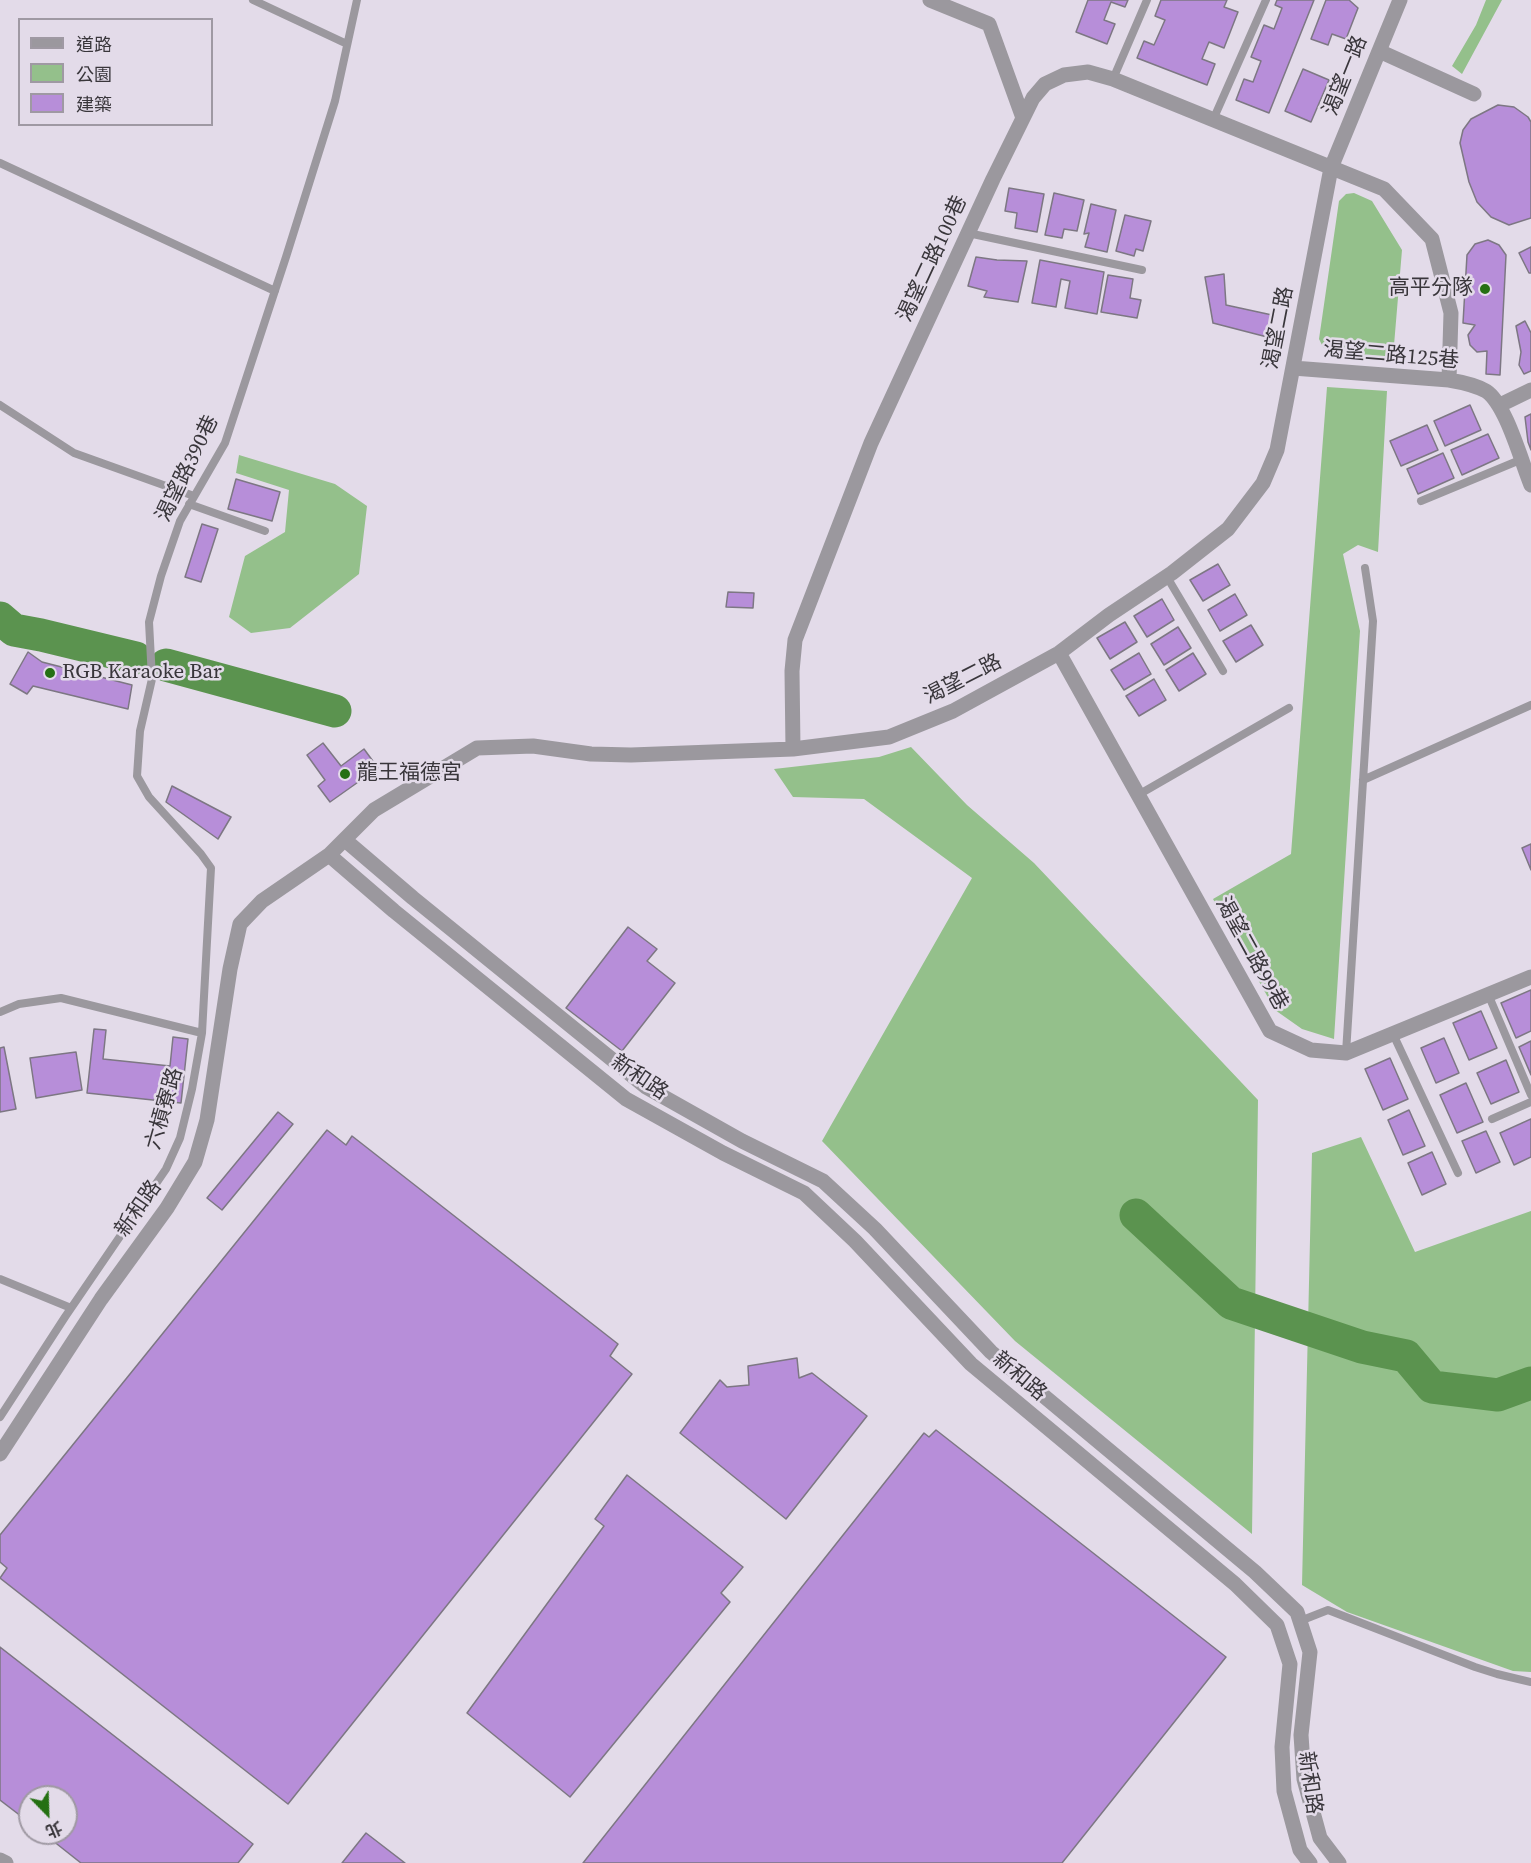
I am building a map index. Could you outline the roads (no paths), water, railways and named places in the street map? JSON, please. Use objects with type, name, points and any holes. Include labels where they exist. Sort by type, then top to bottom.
[{"type":"street","points":[[930,0],[989,24],[1023,118]]},
{"type":"street","name":"渴望一路","points":[[1331,168],[1400,0]]},
{"type":"street","points":[[1379,51],[1474,94]]},
{"type":"street","name":"渴望二路100巷","points":[[793,749],[792,671],[795,640],[871,444],[1023,118],[1033,98],[1045,84],[1064,75],[1088,72],[1113,79],[1384,189],[1432,239],[1451,313],[1449,380]]},
{"type":"street","name":"渴望二路","points":[[329,855],[374,810],[477,748],[533,746],[591,754],[631,755],[793,749],[889,737],[953,711],[1059,653],[1109,615],[1167,577],[1228,529],[1263,483],[1277,450],[1331,168]]},
{"type":"street","name":"渴望二路125巷","points":[[1293,368],[1463,382],[1486,391],[1500,405]]},
{"type":"street","points":[[1531,390],[1500,405],[1531,485]]},
{"type":"street","name":"渴望二路99巷","points":[[1059,653],[1270,1031],[1311,1050],[1346,1053],[1531,977]]},
{"type":"street","name":"新和路","points":[[345,840],[431,913],[646,1087],[742,1141],[823,1181],[874,1229],[991,1352],[1255,1572],[1297,1612],[1310,1652],[1301,1735],[1304,1779],[1320,1838],[1339,1863]]},
{"type":"street","name":"新和路","points":[[0,1454],[101,1299],[167,1208],[195,1161],[207,1120],[230,969],[240,924],[262,901],[329,855],[626,1100],[723,1153],[804,1193],[855,1241],[971,1365],[1235,1584],[1277,1624],[1290,1665],[1282,1747],[1284,1791],[1300,1850],[1310,1863]]},
{"type":"street","points":[[0,1860],[6,1863]]},
{"type":"lane","points":[[253,0],[347,44]]},
{"type":"lane","name":"渴望路390巷","points":[[211,868],[201,854],[148,797],[137,776],[140,731],[152,680],[149,622],[161,576],[180,521],[225,443],[335,101],[357,0]]},
{"type":"lane","points":[[1113,79],[1147,0]]},
{"type":"lane","points":[[1213,120],[1266,0]]},
{"type":"lane","points":[[0,163],[275,291]]},
{"type":"lane","points":[[968,233],[1142,270]]},
{"type":"lane","points":[[0,405],[74,453],[265,531]]},
{"type":"lane","points":[[1421,501],[1520,460]]},
{"type":"lane","points":[[1346,1053],[1373,621],[1365,568]]},
{"type":"lane","points":[[1167,577],[1223,671]]},
{"type":"lane","points":[[1363,780],[1531,705]]},
{"type":"lane","points":[[1138,795],[1288,708]]},
{"type":"lane","name":"六槓寮路","points":[[0,1418],[71,1308],[166,1169],[180,1138],[202,1033],[211,868]]},
{"type":"lane","points":[[1488,994],[1531,1095]]},
{"type":"lane","points":[[0,1012],[19,1004],[61,998],[202,1033]]},
{"type":"lane","points":[[1393,1034],[1458,1173]]},
{"type":"lane","points":[[1492,1119],[1531,1102]]},
{"type":"lane","points":[[0,1279],[71,1308]]},
{"type":"lane","points":[[1300,1621],[1328,1610],[1475,1667],[1531,1682]]},
{"type":"waterway","points":[[0,618],[14,630],[136,658]]},
{"type":"waterway","points":[[166,665],[335,711]]},
{"type":"waterway","points":[[1136,1215],[1231,1303],[1362,1347],[1406,1356],[1432,1387],[1498,1395],[1531,1383]]},
{"type":"place","name":"高平分隊","points":[[1485,289]]},
{"type":"place","name":"RGB Karaoke Bar","points":[[50,673]]},
{"type":"place","name":"龍王福德宮","points":[[345,774]]}]
